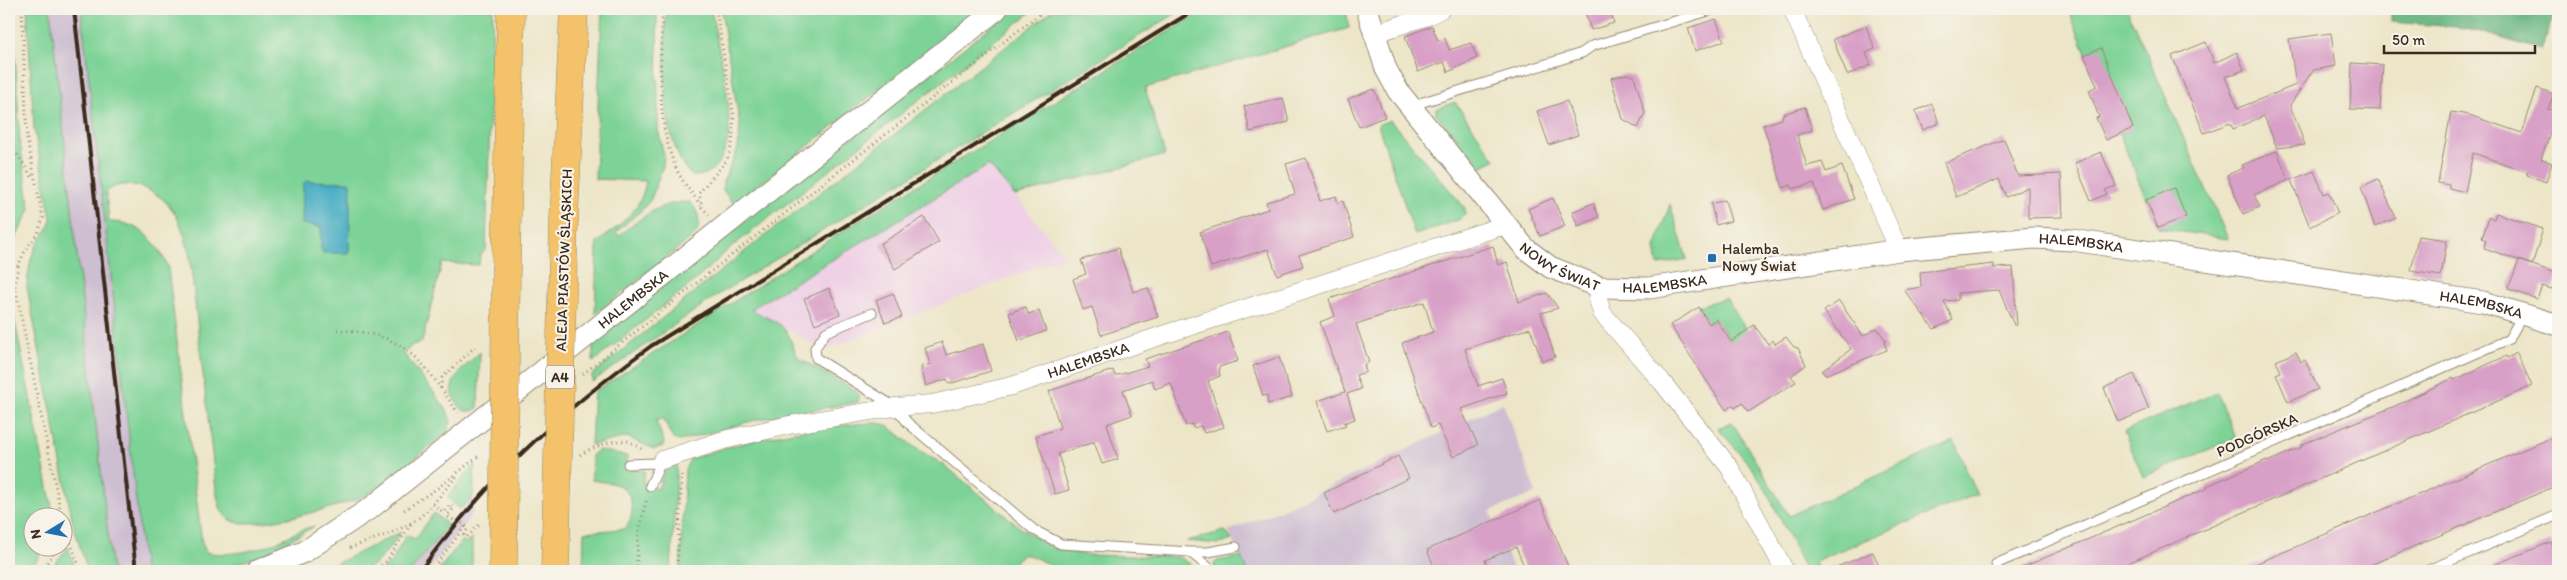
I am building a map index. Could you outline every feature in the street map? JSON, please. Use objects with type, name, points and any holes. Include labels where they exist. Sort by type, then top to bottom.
[{"type":"highway","points":[[503,571],[511,9]]},
{"type":"highway","name":"ALEJA PIASTÓW ŚLĄSKICH","points":[[554,571],[564,219],[574,9]]},
{"type":"street","name":"HALEMBSKA","points":[[257,571],[304,552],[372,506],[719,228],[997,9]]},
{"type":"street","name":"NOWY ŚWIAT","points":[[1367,9],[1373,34],[1386,69],[1412,110],[1525,248],[1550,267],[1600,287],[1598,299],[1602,313],[1662,382],[1730,468],[1785,571]]},
{"type":"street","points":[[1373,34],[1428,16],[1442,9]]},
{"type":"street","points":[[1792,9],[1898,250]]},
{"type":"street","name":"HALEMBSKA","points":[[662,460],[683,452],[789,425],[895,407],[932,404],[1012,386],[1166,334],[1505,225]]},
{"type":"street","name":"HALEMBSKA","points":[[1600,287],[1649,288],[1898,250],[2034,238],[2072,240],[2467,300],[2523,312],[2558,324]]},
{"type":"lane","points":[[1412,110],[1423,102],[1582,53],[1592,46],[1715,9]]},
{"type":"lane","name":"PODGÓRSKA","points":[[1999,571],[1996,564],[2509,339],[2523,312]]},
{"type":"lane","points":[[872,313],[826,332],[814,353],[816,358],[895,407],[908,422],[1034,530],[1061,544],[1190,552],[1208,552],[1236,547]]},
{"type":"lane","points":[[628,464],[654,463],[662,460]]},
{"type":"lane","points":[[650,486],[662,460]]},
{"type":"lane","points":[[2426,571],[2558,515]]},
{"type":"lane","points":[[1190,552],[1213,571]]},
{"type":"path","points":[[22,9],[27,139],[43,218],[38,233],[26,249],[18,266],[15,286],[60,508]]},
{"type":"path","points":[[662,9],[661,89],[665,127],[676,167],[702,207],[719,228]]},
{"type":"path","points":[[702,207],[700,193],[727,160],[734,130],[734,117],[716,9]]},
{"type":"path","points":[[576,380],[1046,9]]},
{"type":"path","points":[[9,142],[34,179]]},
{"type":"path","points":[[337,330],[363,331],[398,342],[418,359],[468,428]]},
{"type":"path","points":[[440,388],[442,378],[475,347]]},
{"type":"path","points":[[439,487],[486,451]]},
{"type":"path","points":[[677,571],[683,452]]},
{"type":"path","points":[[433,504],[463,469]]},
{"type":"path","points":[[636,571],[639,530],[650,486]]},
{"type":"path","points":[[373,571],[387,561],[412,522]]},
{"type":"path","points":[[431,571],[466,525]]},
{"type":"path","points":[[72,549],[81,571]]},
{"type":"path","points":[[42,571],[50,558]]},
{"type":"shaded area","points":[[50,9],[81,9],[144,571],[112,571]]},
{"type":"shaded area","points":[[989,165],[1065,256],[824,350],[750,309]]},
{"type":"shaded area","points":[[1503,403],[1536,493],[1490,511],[1514,571],[1248,571],[1228,531],[1279,511]]},
{"type":"shaded area","points":[[473,497],[473,513],[428,571],[411,571]]},
{"type":"green space","points":[[9,9],[12,9],[13,14],[20,143],[30,209],[12,246],[9,258],[9,209],[12,195],[9,169]]},
{"type":"green space","points":[[27,9],[50,9],[112,571],[88,571],[74,529],[72,508],[70,508],[27,287],[32,255],[51,218],[34,129]]},
{"type":"green space","points":[[81,9],[493,9],[486,250],[480,255],[479,265],[442,263],[422,342],[412,345],[404,354],[447,410],[451,422],[447,432],[394,476],[362,497],[317,511],[277,520],[243,523],[232,521],[225,515],[220,507],[216,489],[190,258],[182,230],[169,206],[162,199],[144,188],[124,185],[106,192],[109,222],[129,225],[146,235],[159,250],[168,268],[202,543],[206,552],[230,554],[257,549],[315,526],[263,555],[215,571],[144,571]]},
{"type":"green space","points":[[602,9],[657,9],[658,130],[664,155],[663,166],[651,199],[642,210],[616,232],[619,236],[652,212],[679,202],[690,202],[696,209],[699,222],[695,235],[595,314],[597,243],[628,217],[640,201],[646,181],[595,179]]},
{"type":"green space","points":[[666,9],[711,9],[727,92],[729,128],[726,148],[722,157],[717,165],[702,175],[692,176],[681,161],[673,142],[668,120],[665,73]]},
{"type":"green space","points":[[721,9],[980,9],[744,197],[732,202],[723,190],[723,182],[738,149],[740,126]]},
{"type":"green space","points":[[1013,9],[1035,9],[729,249],[698,278],[593,362],[593,342]]},
{"type":"green space","points":[[1054,9],[1183,9],[713,298],[592,382],[592,375],[743,253]]},
{"type":"green space","points":[[1206,9],[1346,9],[1349,28],[1145,88],[1165,155],[1015,196],[989,165],[751,309],[782,327],[790,337],[795,352],[800,359],[856,391],[860,395],[858,402],[755,420],[680,441],[673,439],[663,418],[656,421],[664,442],[663,446],[654,449],[627,437],[591,445],[594,392],[849,227]]},
{"type":"green space","points":[[2068,9],[2127,9],[2228,239],[2158,228]]},
{"type":"green space","points":[[2387,9],[2556,9],[2541,50],[2467,28],[2391,22],[2391,10]]},
{"type":"green space","points":[[1455,102],[1495,160],[1481,167],[1436,114],[1436,109]]},
{"type":"green space","points":[[1390,120],[1465,208],[1465,215],[1461,219],[1415,235],[1378,125]]},
{"type":"green space","points":[[1670,204],[1687,259],[1658,265],[1655,248]]},
{"type":"green space","points":[[9,292],[52,508],[22,508],[22,558],[38,558],[30,571],[9,571]]},
{"type":"green space","points":[[1726,298],[1778,379],[1747,367],[1716,319],[1709,324],[1698,306]]},
{"type":"green space","points":[[480,352],[478,408],[472,411],[464,411],[452,394],[452,386],[459,372]]},
{"type":"green space","points":[[2217,392],[2236,438],[2143,477],[2124,431]]},
{"type":"green space","points":[[1732,422],[1789,516],[1954,441],[1977,494],[1815,561],[1818,571],[1806,571],[1767,492],[1753,469],[1718,428]]},
{"type":"green space","points":[[877,423],[887,425],[914,447],[944,465],[1022,529],[1050,547],[1086,555],[1179,557],[1201,571],[1061,571],[1035,557],[1025,555],[1017,559],[1008,571],[680,571],[685,470],[690,459],[735,445],[782,434],[853,424]]},
{"type":"green space","points":[[599,450],[627,456],[626,469],[645,471],[643,482],[658,489],[664,472],[677,462],[671,571],[583,571],[584,532],[625,529],[632,513],[631,500],[625,490],[614,484],[592,480],[592,455]]},
{"type":"green space","points":[[475,464],[473,497],[460,509],[447,497]]},
{"type":"green space","points":[[434,513],[448,525],[411,571],[380,571],[391,563],[406,535],[415,539]]},
{"type":"green space","points":[[1225,531],[1232,540],[1219,544],[1187,541]]},
{"type":"green space","points":[[401,532],[383,556],[369,567],[351,571],[321,571]]},
{"type":"green space","points":[[472,537],[472,571],[438,571],[462,540],[467,543]]},
{"type":"green space","points":[[1241,557],[1248,571],[1217,571],[1214,565],[1216,561]]},
{"type":"green space","points":[[59,558],[72,558],[76,571],[49,571]]},
{"type":"water","points":[[306,181],[349,182],[351,185],[349,253],[323,253],[321,249],[321,227],[302,224],[303,184]]},
{"type":"building","points":[[1584,9],[1610,9],[1614,23],[1591,30]]},
{"type":"building","points":[[1716,19],[1724,41],[1695,51],[1688,28]]},
{"type":"building","points":[[1432,26],[1438,41],[1445,38],[1449,50],[1471,43],[1477,58],[1448,72],[1444,62],[1418,72],[1405,36]]},
{"type":"building","points":[[1866,26],[1875,49],[1866,53],[1871,65],[1847,75],[1833,39]]},
{"type":"building","points":[[2331,33],[2336,66],[2313,70],[2290,105],[2305,145],[2277,148],[2264,116],[2233,129],[2230,123],[2204,133],[2172,56],[2206,42],[2214,63],[2237,52],[2244,70],[2225,77],[2238,108],[2296,85],[2289,39]]},
{"type":"building","points":[[2101,48],[2133,128],[2106,140],[2096,118],[2099,117],[2089,90],[2097,86],[2084,55]]},
{"type":"building","points":[[2352,63],[2383,65],[2380,110],[2350,109]]},
{"type":"building","points":[[1626,74],[1634,76],[1645,113],[1638,128],[1623,119],[1611,78]]},
{"type":"building","points":[[2537,88],[2554,94],[2548,109],[2558,112],[2541,159],[2552,163],[2546,182],[2527,175],[2528,172],[2473,153],[2465,192],[2449,188],[2449,185],[2438,183],[2451,112],[2469,115],[2522,133]]},
{"type":"building","points":[[1374,89],[1385,117],[1359,127],[1348,99]]},
{"type":"building","points":[[1283,98],[1289,122],[1250,132],[1244,106]]},
{"type":"building","points":[[1567,101],[1578,135],[1549,145],[1537,111]]},
{"type":"building","points":[[1932,104],[1939,123],[1923,130],[1915,111]]},
{"type":"building","points":[[1805,107],[1812,130],[1797,135],[1807,166],[1822,162],[1826,172],[1842,166],[1854,199],[1823,210],[1814,183],[1792,189],[1791,185],[1783,188],[1763,125],[1782,119],[1783,114]]},
{"type":"building","points":[[2004,139],[2018,176],[2061,174],[2063,217],[2028,218],[2028,187],[2006,197],[1999,179],[1956,197],[1944,163]]},
{"type":"building","points":[[2277,151],[2289,180],[2254,195],[2260,207],[2243,214],[2227,175],[2244,168],[2242,165]]},
{"type":"building","points":[[2101,152],[2116,186],[2105,190],[2107,194],[2091,201],[2075,163]]},
{"type":"building","points":[[1306,158],[1320,201],[1336,196],[1338,203],[1343,201],[1354,237],[1299,255],[1303,266],[1277,275],[1268,249],[1211,267],[1200,232],[1268,209],[1266,202],[1295,194],[1286,164]]},
{"type":"building","points":[[2314,171],[2324,194],[2329,192],[2338,213],[2310,227],[2291,180]]},
{"type":"building","points":[[2378,179],[2396,218],[2375,227],[2361,187]]},
{"type":"building","points":[[2174,188],[2186,217],[2158,228],[2146,200]]},
{"type":"building","points":[[1553,198],[1565,226],[1540,236],[1528,209]]},
{"type":"building","points":[[1725,200],[1731,221],[1716,225],[1711,204]]},
{"type":"building","points":[[1593,203],[1599,217],[1578,226],[1572,212]]},
{"type":"building","points":[[2496,213],[2543,229],[2532,265],[2484,248],[2486,240],[2482,238],[2489,217],[2494,219]]},
{"type":"building","points":[[924,217],[939,242],[895,269],[880,244]]},
{"type":"building","points":[[2418,236],[2447,240],[2441,276],[2411,271]]},
{"type":"building","points":[[1493,246],[1498,265],[1507,262],[1519,302],[1547,293],[1558,308],[1541,313],[1555,357],[1542,361],[1530,328],[1465,349],[1478,386],[1502,378],[1507,393],[1461,409],[1478,445],[1453,457],[1438,425],[1431,428],[1402,343],[1433,332],[1424,302],[1356,324],[1369,362],[1364,365],[1366,372],[1356,375],[1361,389],[1347,394],[1355,419],[1344,423],[1346,425],[1327,431],[1317,401],[1345,392],[1320,322],[1335,316],[1329,299]]},
{"type":"building","points":[[1118,248],[1133,292],[1148,288],[1158,317],[1101,335],[1092,307],[1083,310],[1073,279],[1086,274],[1081,260]]},
{"type":"building","points":[[2519,260],[2558,274],[2552,289],[2542,286],[2537,299],[2508,289]]},
{"type":"building","points":[[1994,264],[1994,268],[2013,267],[2017,325],[2014,325],[1999,290],[1958,293],[1958,300],[1944,301],[1953,320],[1934,329],[1904,290],[1921,287],[1920,272]]},
{"type":"building","points":[[829,288],[840,314],[815,324],[804,299]]},
{"type":"building","points":[[893,293],[902,317],[885,323],[876,300]]},
{"type":"building","points":[[1839,301],[1863,336],[1877,328],[1886,341],[1884,342],[1887,350],[1825,375],[1822,371],[1851,349],[1824,311]]},
{"type":"building","points":[[1026,307],[1028,314],[1039,311],[1046,331],[1019,341],[1009,313]]},
{"type":"building","points":[[1699,307],[1709,324],[1716,319],[1731,342],[1754,325],[1768,344],[1773,340],[1775,344],[1786,337],[1794,347],[1798,348],[1806,365],[1791,376],[1796,382],[1748,412],[1742,403],[1735,408],[1732,405],[1726,410],[1670,325]]},
{"type":"building","points":[[1228,332],[1238,361],[1219,367],[1220,376],[1208,381],[1224,427],[1204,433],[1201,426],[1193,428],[1192,424],[1186,426],[1171,383],[1155,389],[1152,380],[1123,390],[1132,415],[1107,424],[1118,459],[1102,464],[1094,442],[1058,454],[1069,490],[1055,494],[1036,436],[1060,428],[1049,391],[1113,370],[1115,376],[1148,366],[1145,359]]},
{"type":"building","points":[[942,342],[946,355],[983,344],[991,371],[949,384],[947,379],[926,386],[921,367],[930,364],[925,348]]},
{"type":"building","points":[[2296,352],[2301,362],[2305,360],[2318,389],[2288,402],[2276,374],[2281,372],[2276,361]]},
{"type":"building","points":[[2517,353],[2532,386],[2110,571],[2014,571],[2208,488],[2207,486],[2267,460],[2267,462],[2302,447],[2301,445],[2395,406],[2453,378],[2454,380],[2506,356],[2507,358]]},
{"type":"building","points":[[1279,357],[1292,397],[1268,404],[1267,395],[1263,396],[1253,366]]},
{"type":"building","points":[[2134,374],[2149,409],[2118,422],[2104,388]]},
{"type":"building","points":[[2558,435],[2558,485],[2356,571],[2239,571]]},
{"type":"building","points":[[1398,456],[1409,478],[1334,514],[1324,493]]},
{"type":"building","points":[[1540,500],[1570,571],[1526,571],[1516,547],[1485,560],[1489,571],[1436,571],[1427,550]]},
{"type":"building","points":[[2551,542],[2558,559],[2558,571],[2479,571]]},
{"type":"building","points":[[1873,552],[1881,571],[1827,571]]},
{"type":"railway","points":[[74,9],[136,571]]},
{"type":"railway","points":[[420,571],[471,506],[526,449],[586,396],[651,346],[1196,9]]},
{"type":"place","name":"Halemba Nowy Świat","points":[[1712,258]]}]
